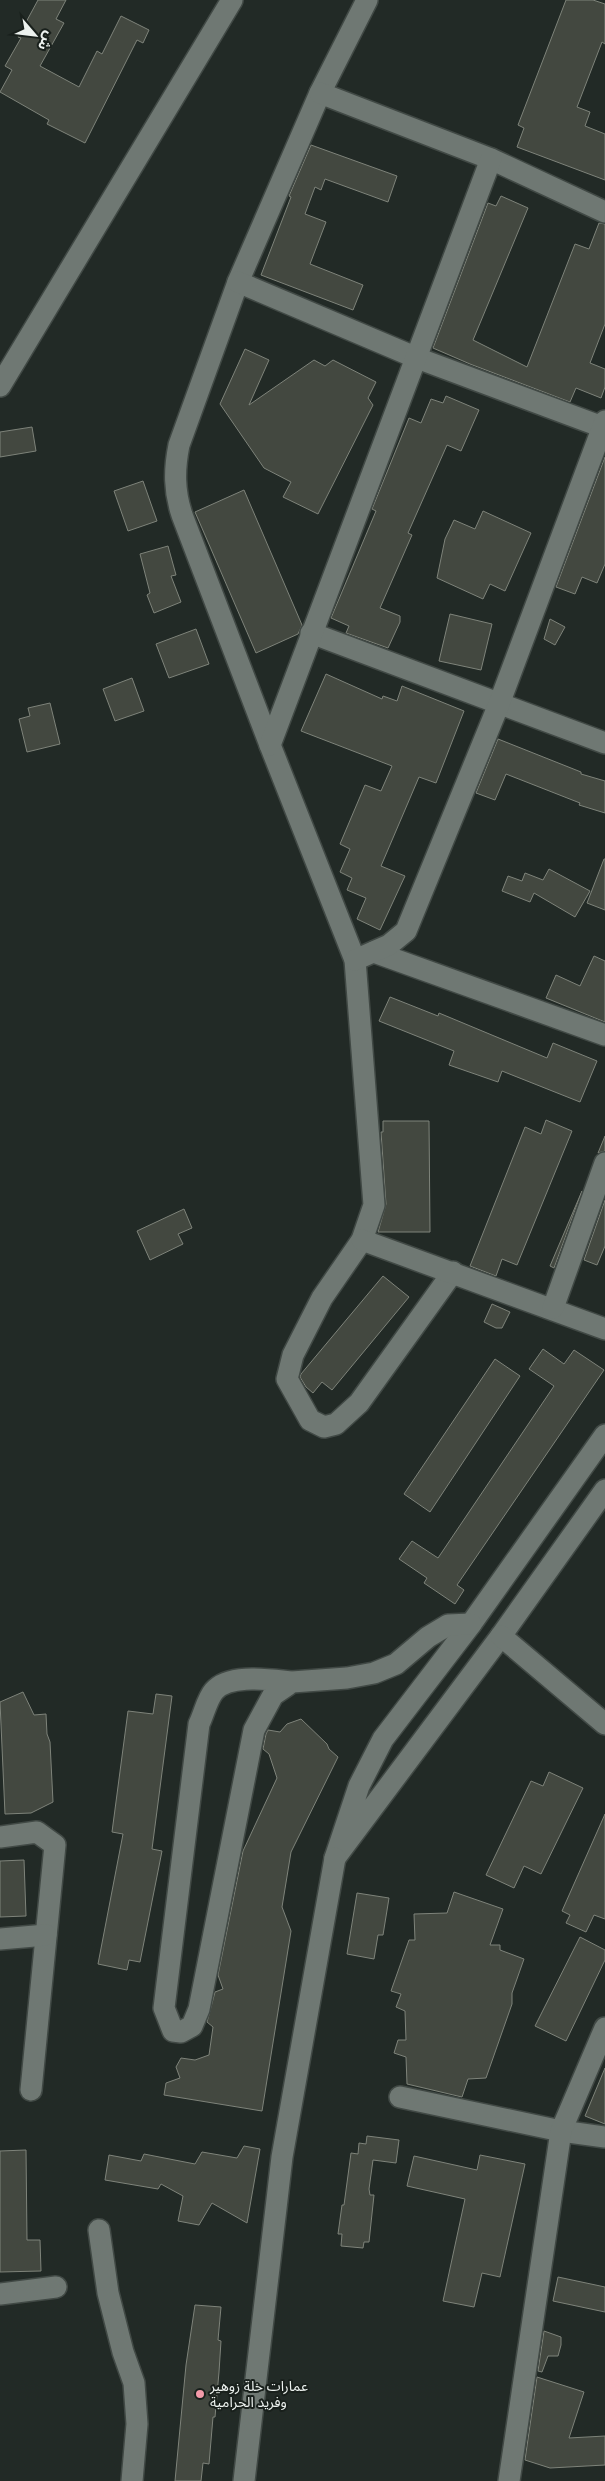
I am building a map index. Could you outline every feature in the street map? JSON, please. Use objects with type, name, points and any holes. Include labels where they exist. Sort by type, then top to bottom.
[{"type":"street","points":[[0,386],[232,0]]},
{"type":"street","points":[[367,0],[320,93],[238,282],[179,445],[176,460],[175,489],[182,515],[270,745],[364,956],[374,1206],[362,1240],[322,1298],[293,1355],[288,1379],[310,1420],[324,1427],[336,1424],[359,1402],[453,1272]]},
{"type":"street","points":[[320,93],[491,159],[605,212]]},
{"type":"street","points":[[270,745],[491,159]]},
{"type":"street","points":[[238,282],[417,358],[604,425],[499,704],[406,931],[389,945],[364,956]]},
{"type":"street","points":[[311,633],[605,743]]},
{"type":"street","points":[[364,956],[605,1035]]},
{"type":"street","points":[[553,1308],[605,1163]]},
{"type":"street","points":[[362,1240],[553,1308],[605,1329]]},
{"type":"street","points":[[244,2481],[282,2157],[335,1858],[359,1786],[383,1739],[471,1624],[605,1435]]},
{"type":"street","points":[[335,1858],[502,1636],[605,1490]]},
{"type":"street","points":[[292,1682],[273,1695],[254,1730],[199,2009],[192,2026],[181,2032],[173,2031],[164,2008],[200,1724],[214,1691],[228,1682],[257,1679],[292,1682],[347,1678],[374,1673],[396,1664],[428,1637],[448,1625],[471,1624]]},
{"type":"street","points":[[502,1636],[605,1724]]},
{"type":"street","points":[[0,1836],[37,1832],[55,1845],[31,2090]]},
{"type":"street","points":[[0,1939],[46,1935]]},
{"type":"street","points":[[509,2481],[561,2131],[605,2028]]},
{"type":"street","points":[[400,2096],[561,2131],[605,2137]]},
{"type":"street","points":[[98,2230],[108,2294],[123,2352],[134,2383],[136,2424],[132,2481]]},
{"type":"street","points":[[0,2294],[56,2287]]},
{"type":"building","points":[[38,0],[66,0],[56,19],[64,23],[40,66],[79,87],[97,51],[102,54],[121,16],[149,30],[143,43],[137,40],[85,143],[47,124],[49,120],[0,92],[12,70],[5,66],[21,38],[18,37]]},
{"type":"building","points":[[566,0],[593,0],[605,4],[605,44],[602,42],[577,107],[590,112],[585,126],[605,134],[605,180],[517,147],[524,128],[518,125]]},
{"type":"building","points":[[311,145],[397,176],[388,202],[325,179],[321,190],[315,187],[305,214],[326,222],[310,264],[363,285],[353,310],[261,275],[291,197],[289,196]]},
{"type":"building","points":[[501,196],[528,208],[473,340],[527,367],[575,244],[589,249],[599,223],[605,224],[605,324],[590,363],[605,369],[605,387],[601,398],[576,388],[570,402],[433,348],[488,203],[496,206]]},
{"type":"building","points":[[245,349],[269,360],[249,405],[314,360],[325,366],[333,360],[376,382],[368,398],[373,405],[318,514],[283,497],[291,482],[264,468],[220,404]]},
{"type":"building","points":[[446,396],[479,410],[461,451],[447,445],[408,533],[412,535],[380,608],[400,616],[400,622],[388,648],[346,633],[349,626],[331,618],[376,511],[372,509],[409,418],[421,423],[431,399],[443,403]]},
{"type":"building","points":[[32,427],[36,451],[0,457],[0,432]]},
{"type":"building","points":[[605,457],[605,564],[597,583],[582,577],[575,594],[556,587]]},
{"type":"building","points":[[143,481],[157,521],[128,531],[114,491]]},
{"type":"building","points":[[244,490],[302,625],[298,634],[256,653],[195,512]]},
{"type":"building","points":[[483,511],[531,533],[505,591],[490,584],[483,599],[437,578],[445,539],[454,520],[475,529]]},
{"type":"building","points":[[168,546],[176,575],[171,576],[181,602],[154,613],[147,595],[150,593],[140,554]]},
{"type":"building","points":[[450,614],[492,624],[481,670],[439,661]]},
{"type":"building","points":[[550,619],[565,627],[555,645],[544,639]]},
{"type":"building","points":[[196,629],[209,664],[169,678],[156,644]]},
{"type":"building","points":[[326,674],[382,699],[383,696],[397,701],[402,686],[464,711],[436,783],[419,777],[381,866],[405,876],[380,930],[357,919],[366,898],[347,890],[352,878],[340,872],[350,849],[340,844],[365,785],[381,791],[392,766],[301,731]]},
{"type":"building","points":[[132,678],[144,711],[115,721],[103,689]]},
{"type":"building","points":[[50,703],[60,744],[27,752],[19,719],[30,716],[28,708]]},
{"type":"building","points":[[498,739],[581,772],[581,774],[605,781],[605,813],[579,805],[580,803],[506,774],[495,800],[476,793]]},
{"type":"building","points":[[605,859],[605,910],[587,903]]},
{"type":"building","points":[[549,869],[590,891],[575,917],[534,893],[530,902],[502,891],[508,876],[522,881],[525,873],[543,880]]},
{"type":"building","points":[[594,956],[605,961],[605,1022],[546,998],[556,975],[580,986]]},
{"type":"building","points":[[390,997],[438,1016],[439,1013],[547,1058],[553,1043],[597,1061],[580,1102],[502,1071],[498,1082],[449,1065],[454,1051],[379,1021]]},
{"type":"building","points":[[546,1120],[572,1131],[517,1265],[502,1259],[496,1276],[470,1266],[525,1127],[541,1134]]},
{"type":"building","points":[[383,1121],[429,1121],[430,1232],[378,1232],[386,1204],[381,1132],[383,1132]]},
{"type":"building","points":[[605,1136],[605,1151],[598,1153]]},
{"type":"building","points":[[582,1191],[554,1268],[550,1266]]},
{"type":"building","points":[[605,1200],[605,1246],[597,1265],[584,1260]]},
{"type":"building","points":[[184,1209],[192,1228],[178,1234],[183,1244],[150,1260],[137,1231]]},
{"type":"building","points":[[383,1276],[409,1297],[332,1390],[322,1382],[313,1393],[306,1387],[300,1377],[301,1374]]},
{"type":"building","points":[[492,1304],[510,1312],[502,1328],[496,1328],[484,1322]]},
{"type":"building","points":[[543,1349],[564,1364],[574,1350],[604,1370],[457,1585],[464,1590],[455,1604],[424,1583],[427,1578],[399,1559],[412,1541],[438,1558],[554,1386],[529,1369]]},
{"type":"building","points":[[495,1359],[520,1376],[430,1512],[404,1494]]},
{"type":"building","points":[[23,1692],[34,1715],[46,1714],[47,1734],[50,1742],[53,1802],[31,1813],[5,1814],[0,1702]]},
{"type":"building","points":[[156,1694],[172,1696],[152,1849],[162,1851],[140,1962],[129,1960],[127,1970],[98,1964],[123,1834],[112,1832],[128,1711],[153,1714]]},
{"type":"building","points":[[301,1719],[338,1757],[291,1852],[282,1907],[291,1931],[262,2111],[164,2095],[166,2083],[180,2078],[176,2067],[181,2058],[195,2060],[209,2055],[213,2027],[207,2022],[215,1992],[223,1989],[218,1975],[243,1851],[277,1778],[269,1754],[263,1749],[266,1734],[268,1730],[280,1732],[287,1724]]},
{"type":"building","points":[[549,1772],[583,1788],[541,1874],[524,1866],[514,1888],[486,1875],[531,1781],[543,1786]]},
{"type":"building","points":[[605,1814],[605,1919],[594,1915],[586,1932],[566,1923],[570,1915],[562,1911]]},
{"type":"building","points":[[24,1860],[26,1916],[0,1917],[0,1861]]},
{"type":"building","points":[[454,1892],[503,1909],[490,1945],[500,1945],[500,1950],[524,1959],[512,1993],[512,2004],[486,2078],[468,2079],[462,2097],[407,2084],[406,2057],[394,2053],[398,2040],[406,2040],[405,2011],[396,2007],[401,1994],[391,1991],[409,1940],[415,1940],[414,1914],[447,1913]]},
{"type":"building","points":[[357,1893],[389,1898],[383,1935],[378,1935],[374,1959],[347,1954]]},
{"type":"building","points":[[580,1937],[605,1950],[605,1960],[566,2041],[535,2026]]},
{"type":"building","points":[[605,2068],[605,2124],[585,2116]]},
{"type":"building","points":[[367,2136],[399,2140],[396,2163],[373,2160],[369,2189],[370,2195],[374,2195],[369,2242],[364,2242],[363,2248],[341,2246],[342,2234],[338,2234],[351,2153],[358,2154],[359,2143],[366,2144]]},
{"type":"building","points":[[244,2146],[260,2149],[247,2223],[212,2203],[199,2225],[178,2221],[183,2196],[161,2184],[158,2189],[105,2180],[109,2155],[141,2161],[144,2154],[195,2164],[202,2152],[237,2158]]},
{"type":"building","points":[[26,2150],[27,2240],[40,2240],[41,2271],[0,2272],[0,2151]]},
{"type":"building","points":[[480,2155],[525,2164],[500,2277],[482,2273],[474,2307],[443,2301],[465,2199],[407,2186],[414,2156],[477,2170]]},
{"type":"building","points":[[558,2277],[605,2287],[605,2312],[553,2301]]},
{"type":"building","name":"عمارات خلة زوهير وفريد الحرامية","points":[[195,2305],[221,2307],[218,2340],[221,2341],[215,2417],[213,2417],[209,2464],[203,2463],[201,2481],[175,2481],[186,2365]]},
{"type":"building","points":[[544,2331],[561,2337],[561,2345],[558,2356],[548,2356],[542,2372],[538,2371]]},
{"type":"building","points":[[537,2377],[584,2392],[569,2438],[605,2436],[605,2465],[550,2468],[525,2460]]},
{"type":"place","name":"عمارات خلة زوهير وفريد الحرامية","points":[[200,2394]]}]
